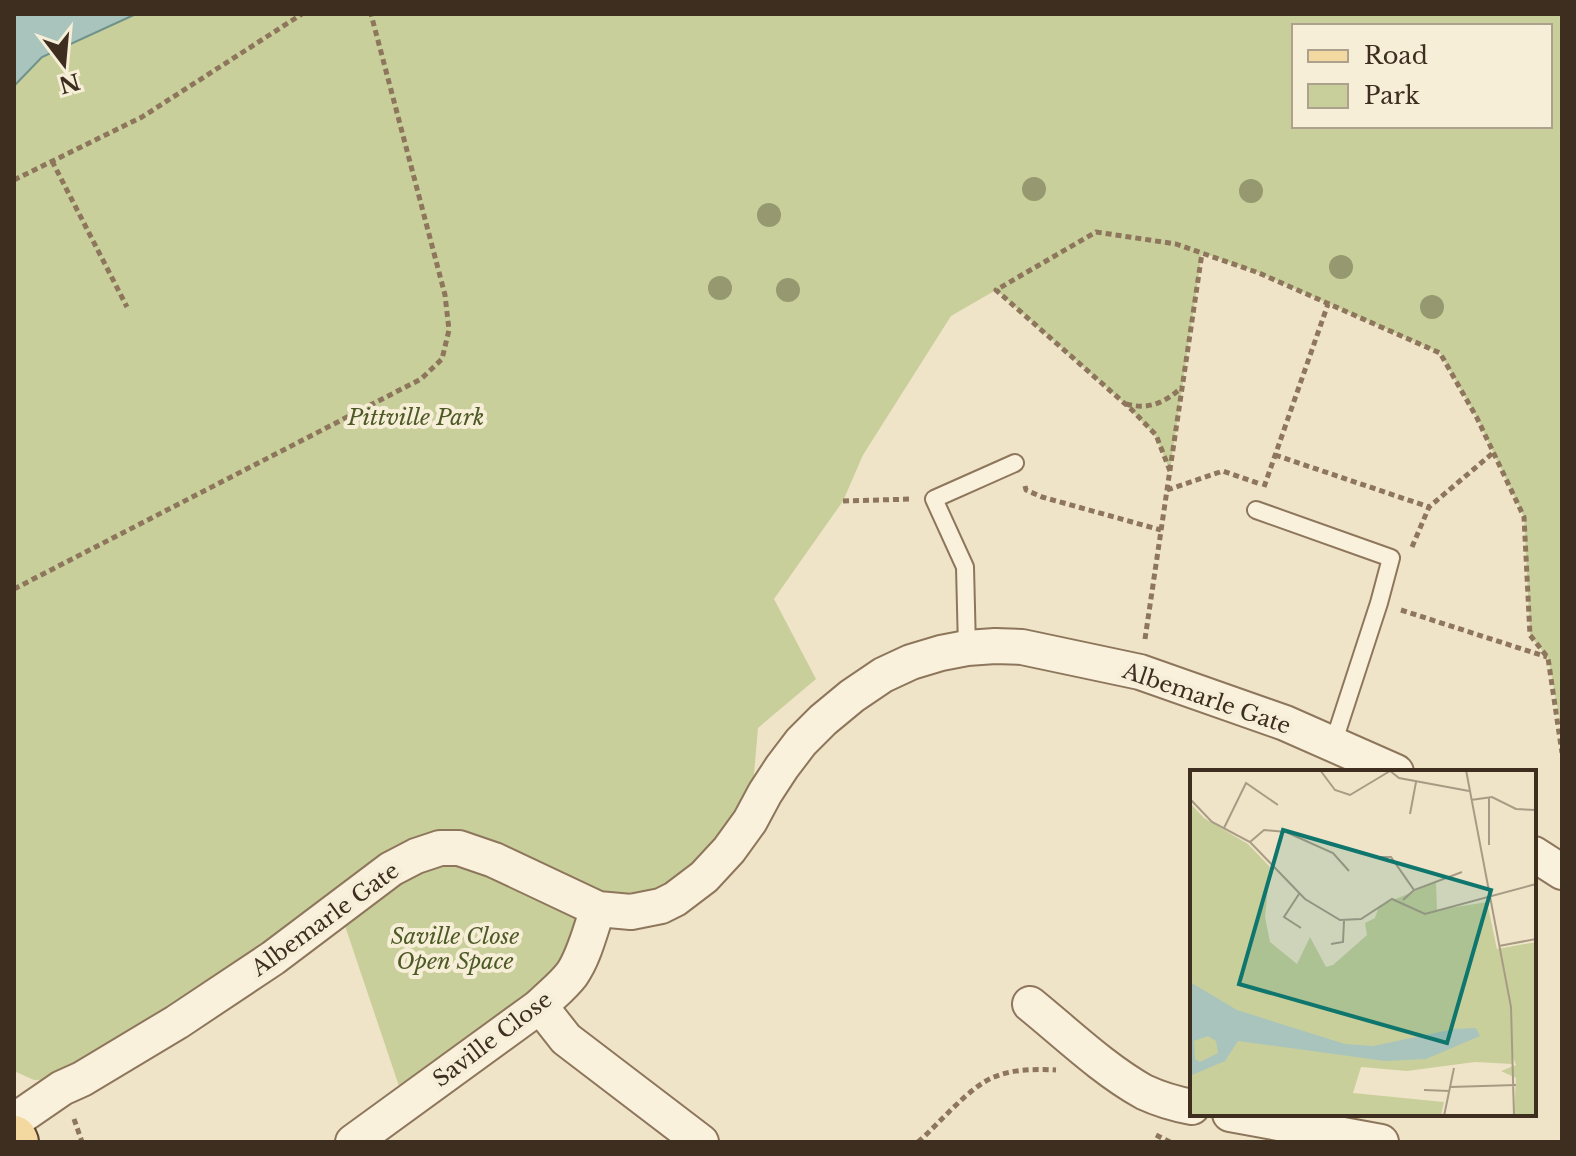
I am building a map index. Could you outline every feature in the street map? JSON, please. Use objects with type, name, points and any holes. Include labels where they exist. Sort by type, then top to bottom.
[{"type":"street","name":"Albemarle Gate","points":[[14,1121],[62,1088],[177,1022],[273,958],[391,869],[416,856],[440,848],[468,850],[598,909],[631,912],[661,906],[675,899],[704,877],[729,850],[801,742],[852,696],[883,675],[911,662],[967,648],[1022,647],[1140,672],[1285,723],[1392,770]]},
{"type":"street","points":[[1536,855],[1562,872]]},
{"type":"street","name":"Saville Close","points":[[353,1142],[540,1006],[570,977],[578,964],[598,909]]},
{"type":"street","points":[[1030,1004],[1094,1057],[1146,1092],[1190,1107]]},
{"type":"street","points":[[540,1006],[566,1039],[701,1142]]},
{"type":"street","points":[[1241,1116],[1381,1142]]},
{"type":"lane","points":[[967,648],[965,567],[934,499],[1015,463]]},
{"type":"lane","points":[[1256,510],[1391,558],[1333,744]]},
{"type":"path","points":[[14,180],[142,117],[302,14]]},
{"type":"path","points":[[14,589],[421,379],[442,359],[449,330],[445,295],[371,14]]},
{"type":"path","points":[[52,161],[127,307]]},
{"type":"path","points":[[1170,471],[1156,435],[996,290],[1096,232],[1176,244],[1259,273],[1440,353],[1477,418],[1524,517],[1530,635],[1548,658],[1562,753]]},
{"type":"path","points":[[1140,672],[1202,253]]},
{"type":"path","points":[[1256,510],[1328,304]]},
{"type":"path","points":[[1125,404],[1136,407],[1158,404],[1182,386]]},
{"type":"path","points":[[1391,558],[1410,552],[1429,507],[1494,452]]},
{"type":"path","points":[[1275,455],[1429,507]]},
{"type":"path","points":[[1015,463],[1026,490],[1161,530]]},
{"type":"path","points":[[1167,490],[1223,471],[1265,486]]},
{"type":"path","points":[[843,501],[934,499]]},
{"type":"path","points":[[1379,603],[1548,658]]},
{"type":"path","points":[[918,1142],[978,1085],[994,1076],[1034,1069],[1069,1072]]},
{"type":"path","points":[[1153,1133],[1170,1142]]},
{"type":"green space","name":"Pittville Park","points":[[14,14],[1562,14],[1562,731],[1548,658],[1530,635],[1524,517],[1477,418],[1440,353],[1259,273],[1202,253],[1170,471],[1155,435],[1125,404],[996,290],[951,316],[863,455],[843,501],[774,599],[816,679],[758,728],[750,821],[704,877],[616,911],[578,964],[405,1104],[339,908],[82,1079],[34,1080],[14,1071]]},
{"type":"water","points":[[14,14],[136,14],[42,57],[14,86]]},
{"type":"park label","name":"Saville Close Open Space","points":[[455,948]]}]
